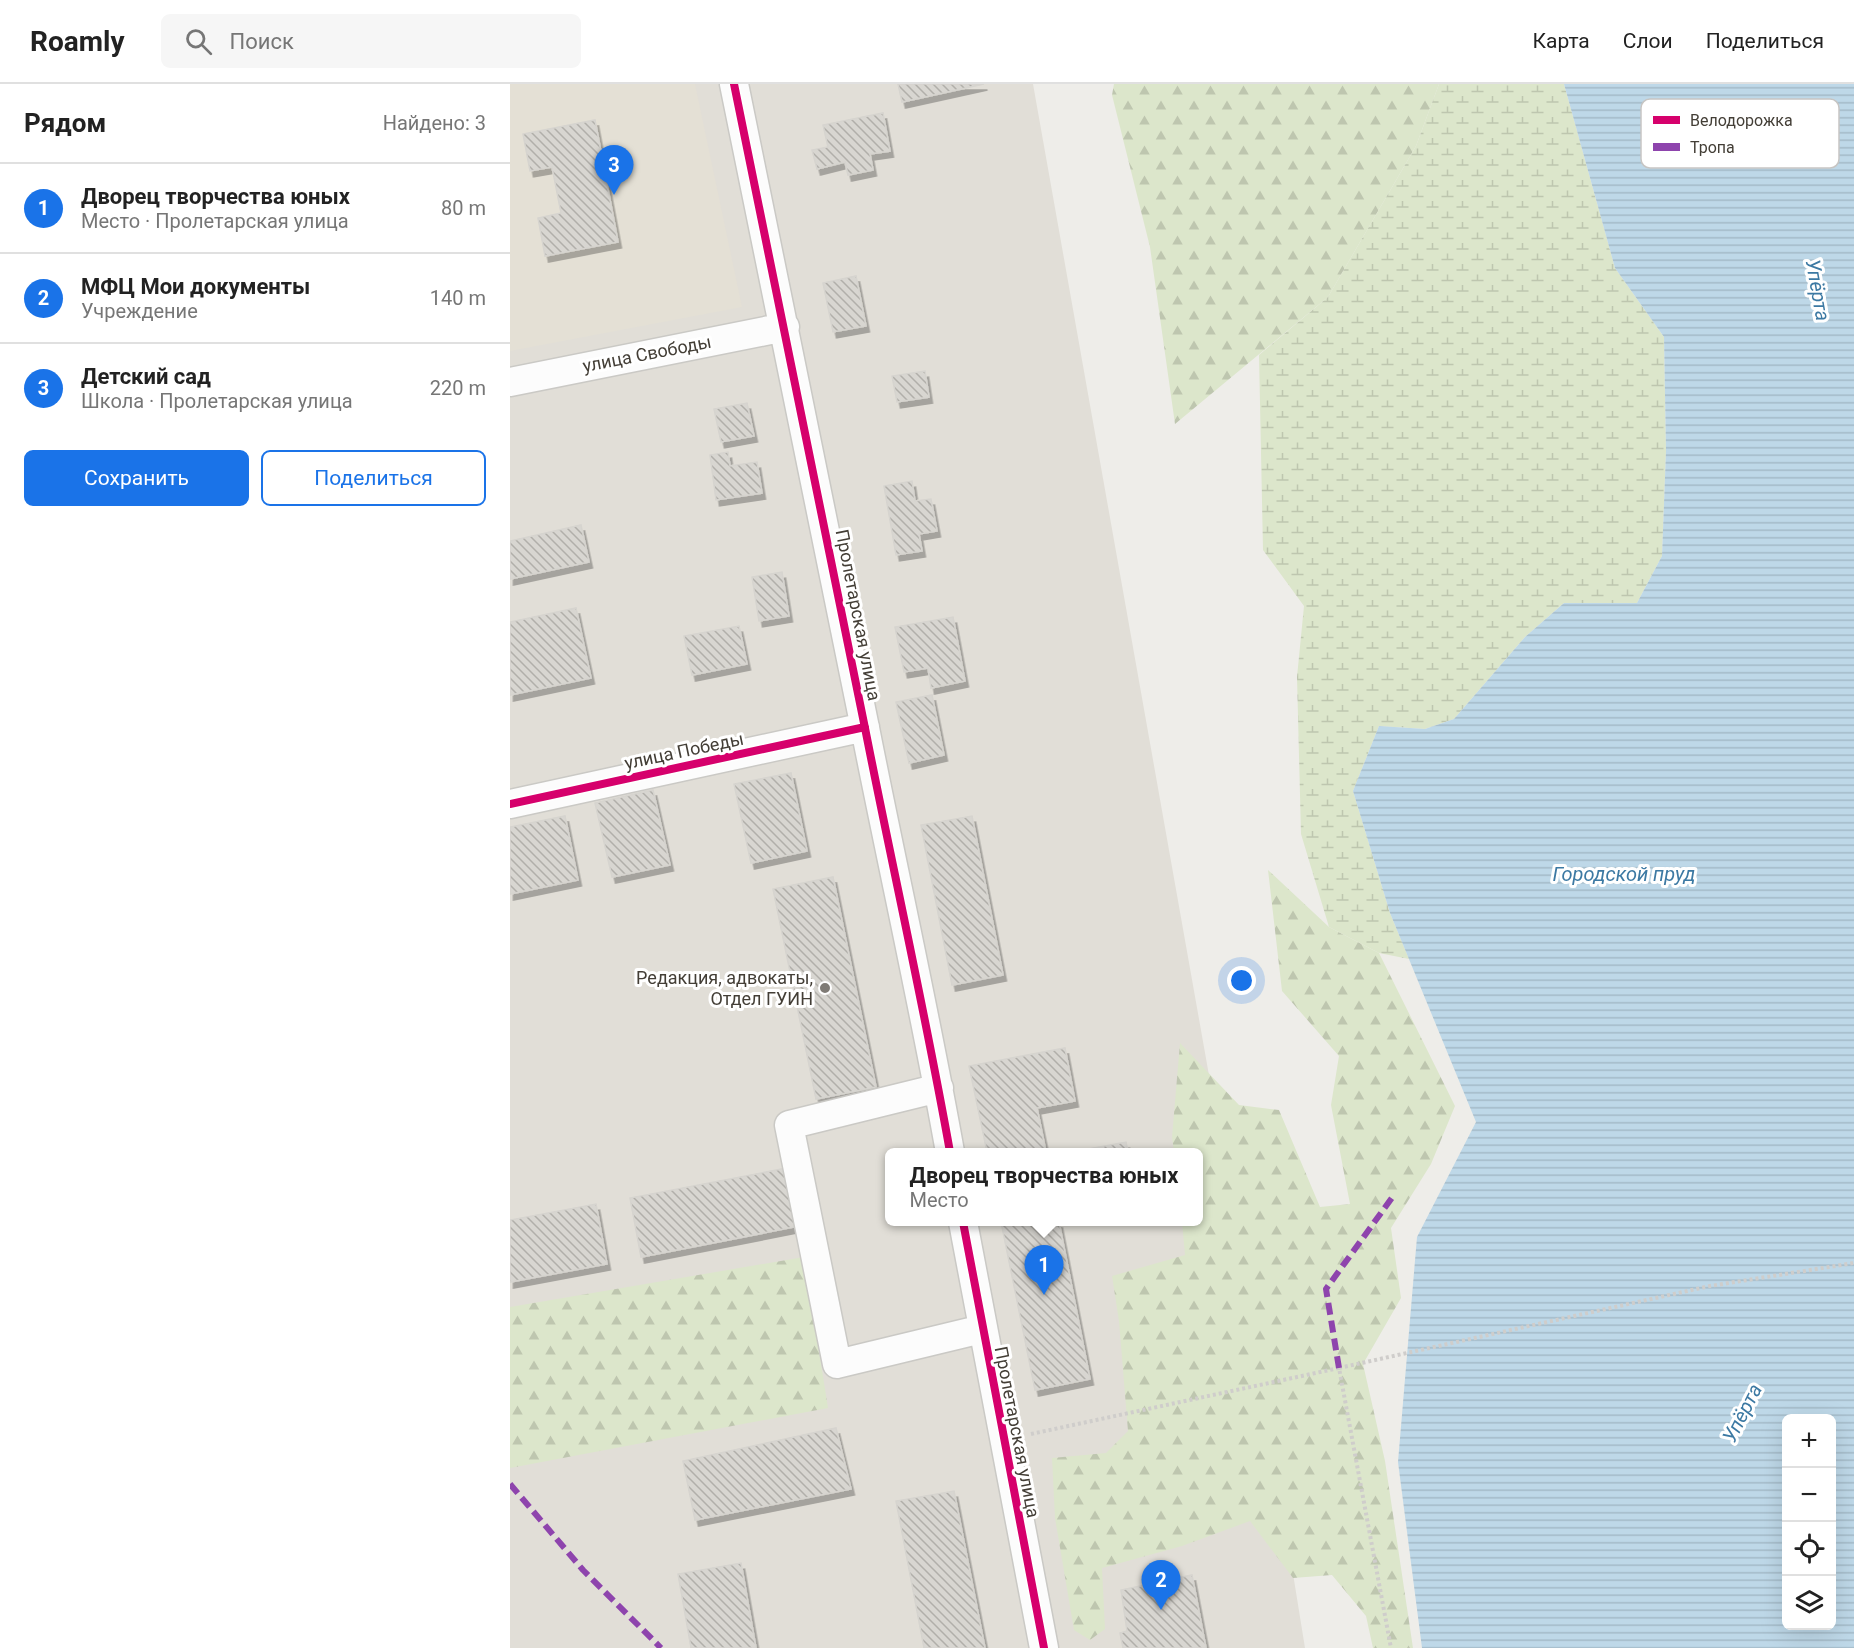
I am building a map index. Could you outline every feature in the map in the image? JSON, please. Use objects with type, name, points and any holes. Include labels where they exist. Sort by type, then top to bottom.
[{"type":"street","name":"Пролетарская улица","points":[[734,84],[949,1148]]},
{"type":"street","name":"улица Свободы","points":[[510,382],[785,327]]},
{"type":"street","name":"улица Победы","points":[[510,804],[865,727]]},
{"type":"street","points":[[939,1088],[789,1125],[837,1364],[982,1329]]},
{"type":"street","name":"Пролетарская улица","points":[[964,1226],[1044,1648]]},
{"type":"path","points":[[1004,1440],[1710,1286],[1854,1263]]},
{"type":"path","points":[[1339,1368],[1391,1648]]},
{"type":"shaded area","points":[[510,84],[1033,84],[1248,1295],[1305,1648],[510,1648]]},
{"type":"shaded area","points":[[510,84],[695,84],[742,307],[510,351]]},
{"type":"green space","points":[[1114,84],[1439,84],[1416,146],[1328,297],[1175,424],[1150,247],[1112,95]]},
{"type":"green space","points":[[1439,84],[1564,84],[1615,268],[1664,337],[1666,451],[1662,556],[1637,603],[1564,603],[1525,637],[1454,719],[1425,729],[1379,726],[1353,791],[1390,913],[1409,959],[1379,953],[1329,927],[1301,834],[1297,677],[1304,606],[1263,550],[1259,355],[1328,297],[1416,146]]},
{"type":"green space","points":[[1268,870],[1329,927],[1379,953],[1455,1106],[1431,1164],[1391,1228],[1401,1298],[1363,1364],[1385,1461],[1413,1648],[1373,1648],[1366,1616],[1332,1575],[1293,1578],[1250,1521],[1182,1546],[1102,1568],[1105,1629],[1090,1640],[1074,1630],[1055,1518],[1052,1458],[1106,1453],[1128,1431],[1119,1321],[1112,1276],[1185,1255],[1182,1226],[1203,1226],[1203,1148],[1173,1148],[1172,1137],[1180,1043],[1239,1105],[1279,1110],[1320,1207],[1350,1204],[1331,1105],[1339,1056],[1282,991]]},
{"type":"green space","points":[[804,1257],[828,1408],[510,1468],[510,1307]]},
{"type":"water","name":"Городской пруд","points":[[1564,84],[1854,84],[1854,1648],[1422,1648],[1398,1462],[1417,1237],[1476,1122],[1390,913],[1353,791],[1379,726],[1425,729],[1454,719],[1525,637],[1564,603],[1637,603],[1662,556],[1666,451],[1664,337],[1615,268]]},
{"type":"building","points":[[898,84],[984,84],[902,102]]},
{"type":"building","points":[[883,113],[890,151],[870,154],[873,170],[848,175],[845,162],[817,169],[812,150],[828,147],[823,125]]},
{"type":"building","points":[[595,120],[618,242],[545,256],[538,218],[561,213],[552,167],[530,171],[523,134]]},
{"type":"building","points":[[856,276],[866,326],[833,332],[823,283]]},
{"type":"building","points":[[925,371],[929,397],[897,402],[892,376]]},
{"type":"building","points":[[747,403],[754,436],[721,442],[714,409]]},
{"type":"building","points":[[728,452],[730,466],[757,462],[762,493],[716,500],[710,455]]},
{"type":"building","points":[[912,481],[915,501],[931,499],[937,531],[919,534],[922,551],[896,555],[884,486]]},
{"type":"building","points":[[581,525],[589,562],[510,579],[510,541]]},
{"type":"building","points":[[782,572],[789,616],[759,621],[752,577]]},
{"type":"building","points":[[576,608],[591,678],[510,695],[510,622]]},
{"type":"building","points":[[953,617],[965,681],[931,688],[928,668],[904,672],[895,627]]},
{"type":"building","points":[[739,626],[747,664],[692,675],[684,636]]},
{"type":"building","points":[[932,695],[944,755],[909,763],[896,702]]},
{"type":"building","points":[[791,773],[807,851],[751,863],[734,784]]},
{"type":"building","points":[[653,790],[670,865],[612,877],[595,803]]},
{"type":"building","points":[[565,816],[578,880],[510,894],[510,827]]},
{"type":"building","points":[[972,816],[1003,975],[952,985],[921,825]]},
{"type":"building","name":"Редакция, адвокаты, Отдел ГУИН","points":[[833,877],[876,1087],[816,1099],[773,889]]},
{"type":"building","points":[[1065,1048],[1075,1101],[1037,1108],[1045,1148],[986,1148],[969,1066]]},
{"type":"building","points":[[1126,1142],[1127,1148],[1094,1148]]},
{"type":"building","points":[[787,1168],[799,1226],[641,1257],[630,1198]]},
{"type":"building","points":[[596,1204],[607,1264],[510,1282],[510,1220]]},
{"type":"building","points":[[1002,1226],[1060,1226],[1090,1379],[1035,1390]]},
{"type":"building","points":[[836,1428],[851,1489],[695,1520],[683,1461]]},
{"type":"building","points":[[954,1491],[985,1648],[924,1648],[896,1501]]},
{"type":"building","points":[[741,1563],[756,1648],[691,1648],[678,1574]]},
{"type":"building","points":[[1192,1575],[1206,1648],[1123,1648],[1120,1633],[1127,1631],[1121,1590]]},
{"type":"marked path","points":[[1339,1368],[1326,1289],[1394,1195]]},
{"type":"marked path","points":[[510,1484],[583,1570],[661,1648]]},
{"type":"cycle path","points":[[734,84],[920,993],[949,1148]]},
{"type":"cycle path","points":[[510,804],[865,727]]},
{"type":"cycle path","points":[[964,1226],[1044,1648]]},
{"type":"place","name":"Детский сад","points":[[614,195]]},
{"type":"place","name":"Редакция, адвокаты, Отдел ГУИН","points":[[825,988]]},
{"type":"place","name":"Дворец творчества юных","points":[[1044,1295]]},
{"type":"place","name":"МФЦ Мои документы","points":[[1161,1610]]},
{"type":"water label","name":"Упёрта","points":[[1818,290]]},
{"type":"water label","name":"Упёрта","points":[[1742,1413]]}]
